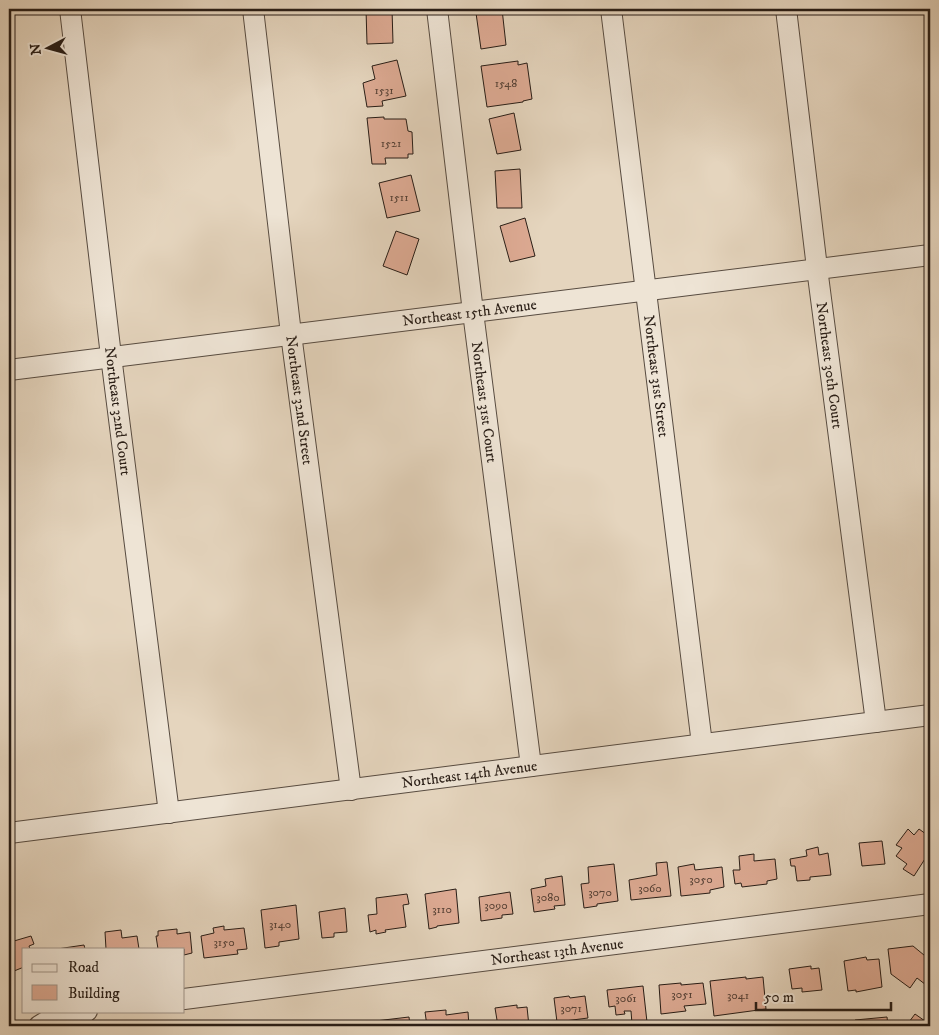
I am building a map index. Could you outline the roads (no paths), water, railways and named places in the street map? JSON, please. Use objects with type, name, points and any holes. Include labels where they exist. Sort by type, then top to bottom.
[{"type":"street","name":"Northeast 32nd Court","points":[[70,9],[111,356],[169,812]]},
{"type":"street","name":"Northeast 32nd Street","points":[[253,9],[291,334],[351,790]]},
{"type":"street","name":"Northeast 31st Court","points":[[437,9],[473,312],[531,766]]},
{"type":"street","name":"Northeast 31st Street","points":[[611,9],[644,290],[702,744]]},
{"type":"street","name":"Northeast 30th Court","points":[[786,9],[817,268],[876,722]]},
{"type":"street","name":"Northeast 15th Avenue","points":[[9,370],[930,255]]},
{"type":"street","name":"Northeast 14th Avenue","points":[[9,833],[930,715]]},
{"type":"street","name":"Northeast 13th Avenue","points":[[185,999],[930,904]]},
{"type":"street","points":[[39,1026],[58,1015],[80,1012]]}]
